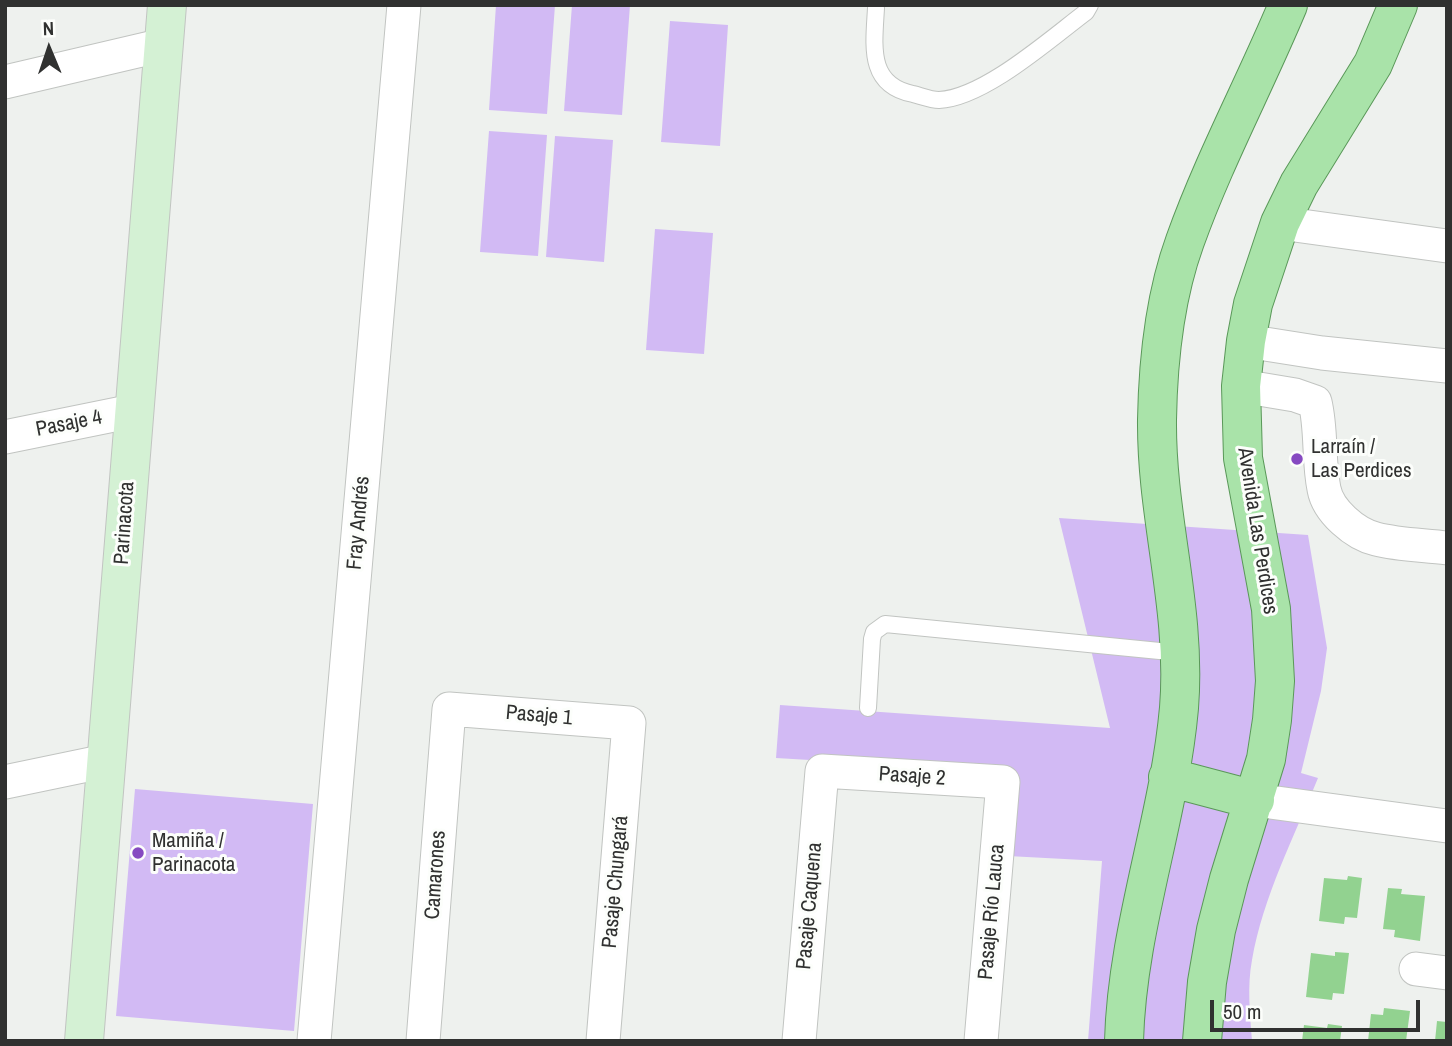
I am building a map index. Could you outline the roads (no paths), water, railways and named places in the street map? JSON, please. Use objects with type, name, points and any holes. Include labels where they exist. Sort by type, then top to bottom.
[{"type":"main road","points":[[1124,1041],[1130,968],[1179,709],[1181,653],[1175,585],[1161,499],[1157,421],[1159,378],[1169,304],[1184,243],[1215,164],[1288,5]]},
{"type":"main road","name":"Avenida Las Perdices","points":[[1202,1041],[1207,982],[1216,930],[1266,759],[1275,681],[1271,609],[1243,458],[1241,386],[1253,303],[1280,223],[1299,184],[1373,64],[1398,5]]},
{"type":"main road","points":[[1168,777],[1255,800]]},
{"type":"street","name":"Parinacota","points":[[84,1041],[167,5]]},
{"type":"street","name":"Fray Andrés","points":[[314,1041],[404,5]]},
{"type":"street","points":[[5,82],[163,45]]},
{"type":"street","points":[[1280,223],[1447,246]]},
{"type":"street","points":[[1246,341],[1447,366]]},
{"type":"street","points":[[1241,386],[1295,395],[1315,402],[1320,420],[1324,491],[1333,510],[1352,527],[1374,539],[1447,548]]},
{"type":"street","name":"Pasaje 4","points":[[5,437],[133,411]]},
{"type":"street","name":"Pasaje 1","points":[[449,709],[629,723]]},
{"type":"street","name":"Camarones","points":[[423,1041],[449,709]]},
{"type":"street","name":"Pasaje Chungará","points":[[603,1041],[629,723]]},
{"type":"street","points":[[5,782],[106,761]]},
{"type":"street","name":"Pasaje 2","points":[[822,771],[1003,782]]},
{"type":"street","name":"Pasaje Caquena","points":[[799,1041],[822,771]]},
{"type":"street","name":"Pasaje Río Lauca","points":[[981,1041],[1003,782]]},
{"type":"street","points":[[1255,800],[1447,826]]},
{"type":"lane","points":[[876,8],[873,51],[881,77],[899,92],[939,100],[971,92],[1006,71],[1086,12],[1090,5]]},
{"type":"lane","points":[[868,708],[872,639],[874,632],[885,624],[1181,653]]},
{"type":"place","name":"Larraín / Las Perdices","points":[[1297,459]]},
{"type":"place","name":"Mamiña / Parinacota","points":[[138,853]]}]
